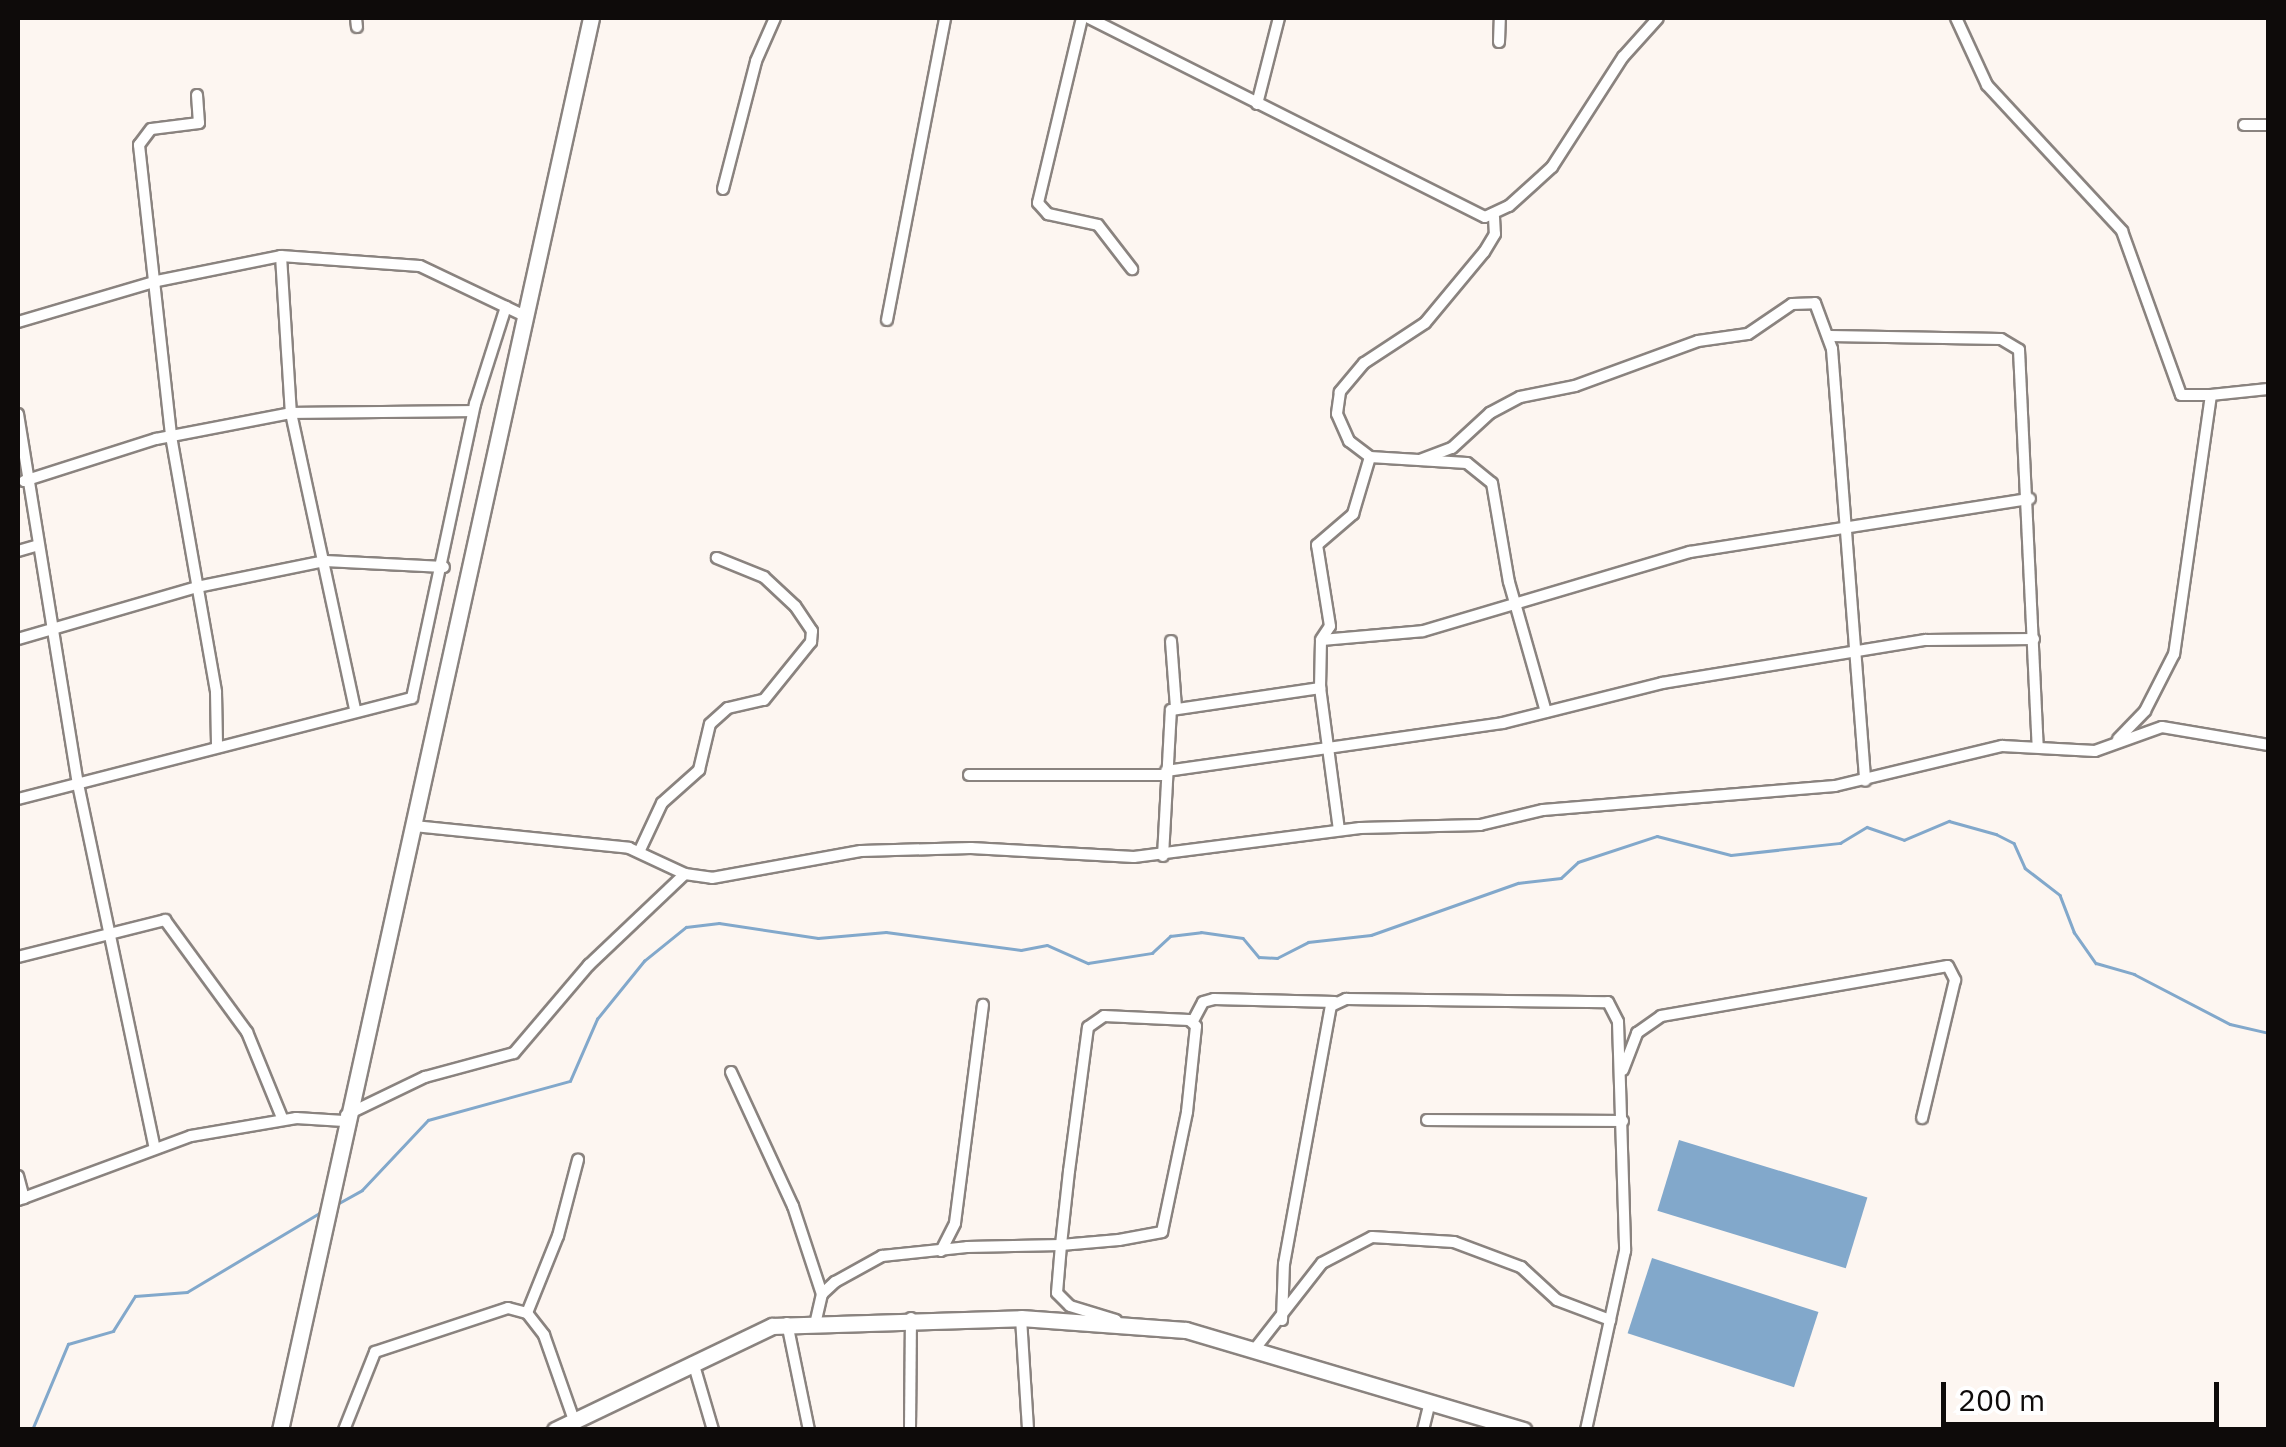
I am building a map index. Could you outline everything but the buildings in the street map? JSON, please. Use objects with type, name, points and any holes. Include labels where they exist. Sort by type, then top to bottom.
[{"type":"street","points":[[280,1430],[345,1118],[414,826],[591,18]]},
{"type":"street","points":[[723,189],[756,61],[775,18]]},
{"type":"street","points":[[888,320],[945,18]]},
{"type":"street","points":[[1132,269],[1095,223],[1048,214],[1038,204],[1085,18],[1465,212],[1494,216]]},
{"type":"street","points":[[1257,104],[1279,18]]},
{"type":"street","points":[[1499,42],[1500,18]]},
{"type":"street","points":[[1546,712],[1516,604],[1492,483],[1466,463],[1370,457],[1340,427],[1340,392],[1364,363],[1425,324],[1492,241],[1494,216],[1552,167],[1623,58],[1658,18]]},
{"type":"street","points":[[1956,18],[1987,85],[2122,231],[2182,395],[2268,390]]},
{"type":"street","points":[[197,95],[197,124],[151,129],[139,140],[171,436],[216,692],[217,746]]},
{"type":"street","points":[[2244,125],[2268,125]]},
{"type":"street","points":[[18,322],[157,281],[281,256],[420,266],[525,316]]},
{"type":"street","points":[[281,256],[291,413],[355,710]]},
{"type":"street","points":[[1420,460],[1452,448],[1508,402],[1698,341],[1748,334],[1798,301],[1815,303],[1830,336],[1842,528],[1866,781]]},
{"type":"street","points":[[18,799],[412,698],[444,567],[474,411],[506,307]]},
{"type":"street","points":[[1830,336],[2001,339],[2017,346],[2030,499],[2038,746]]},
{"type":"street","points":[[2114,744],[2145,711],[2174,654],[2212,395]]},
{"type":"street","points":[[24,481],[171,436],[291,413],[474,411]]},
{"type":"street","points":[[18,416],[24,481],[54,628],[78,784],[154,1146]]},
{"type":"street","points":[[1340,830],[1320,688],[1322,640],[1330,626],[1317,545],[1353,514],[1370,457]]},
{"type":"street","points":[[1322,640],[1423,630],[1690,552],[2030,499]]},
{"type":"street","points":[[18,552],[35,546]]},
{"type":"street","points":[[640,850],[662,803],[699,770],[710,724],[728,708],[764,700],[811,642],[812,631],[794,606],[764,577],[717,558]]},
{"type":"street","points":[[18,639],[197,587],[325,561],[444,567]]},
{"type":"street","points":[[969,775],[1166,773],[1546,712],[1690,678],[1926,640],[2034,639]]},
{"type":"street","points":[[1171,641],[1176,707]]},
{"type":"street","points":[[1163,856],[1168,714],[1176,707],[1320,688]]},
{"type":"street","points":[[414,826],[640,850],[685,874],[745,874],[861,851],[971,848],[1094,858],[1163,856],[1340,830],[1480,825],[1543,810],[1866,781],[1944,757],[2038,746],[2095,751],[2140,731],[2177,726],[2268,745]]},
{"type":"street","points":[[18,1176],[20,1199],[154,1146],[283,1120],[345,1118],[424,1077],[514,1054],[589,965],[685,874]]},
{"type":"street","points":[[18,957],[158,918],[179,933],[247,1032],[283,1120]]},
{"type":"street","points":[[1621,1076],[1637,1033],[1661,1016],[1948,966],[1956,980],[1922,1118]]},
{"type":"street","points":[[822,1294],[882,1256],[1154,1236],[1166,1227],[1187,1112],[1193,1021],[1202,1002],[1604,1000],[1617,1011],[1625,1251],[1586,1430]]},
{"type":"street","points":[[1282,1320],[1284,1264],[1335,1002]]},
{"type":"street","points":[[940,1252],[956,1223],[983,1005]]},
{"type":"street","points":[[1117,1320],[1059,1299],[1061,1244],[1090,1023],[1104,1016],[1193,1021]]},
{"type":"street","points":[[731,1072],[793,1206],[822,1294],[816,1320]]},
{"type":"street","points":[[1427,1120],[1623,1121]]},
{"type":"street","points":[[527,1313],[578,1160]]},
{"type":"street","points":[[1254,1350],[1282,1320],[1322,1263],[1372,1237],[1454,1242],[1521,1267],[1557,1300],[1610,1320]]},
{"type":"street","points":[[344,1430],[376,1352],[508,1308],[527,1313],[544,1335],[579,1418],[595,1430]]},
{"type":"street","points":[[910,1430],[911,1318]]},
{"type":"street","points":[[555,1430],[692,1361],[786,1323],[911,1318],[1117,1320],[1186,1330],[1522,1430]]},
{"type":"street","points":[[1021,1318],[1028,1430]]},
{"type":"street","points":[[786,1323],[809,1430]]},
{"type":"street","points":[[692,1361],[714,1430]]},
{"type":"street","points":[[1423,1430],[1430,1402]]},
{"type":"water","points":[[1679,1140],[1867,1198],[1846,1268],[1657,1211]]},
{"type":"water","points":[[1652,1258],[1818,1312],[1794,1387],[1628,1333]]},
{"type":"waterway","points":[[339,1203],[362,1190],[428,1120],[570,1081],[597,1019],[644,961],[686,927],[719,923],[818,938],[886,932],[1021,950],[1047,945],[1088,963],[1152,953],[1170,936],[1201,932],[1243,938],[1259,957],[1277,958],[1308,942],[1371,935],[1518,883],[1561,878],[1578,862],[1657,836],[1731,855],[1840,843],[1867,827],[1904,840],[1949,821],[1996,834],[2014,843],[2025,868],[2060,895],[2074,932],[2096,963],[2134,974],[2230,1024],[2268,1033]]},
{"type":"waterway","points":[[32,1430],[68,1344],[113,1331],[135,1296],[187,1292],[323,1211]]}]
